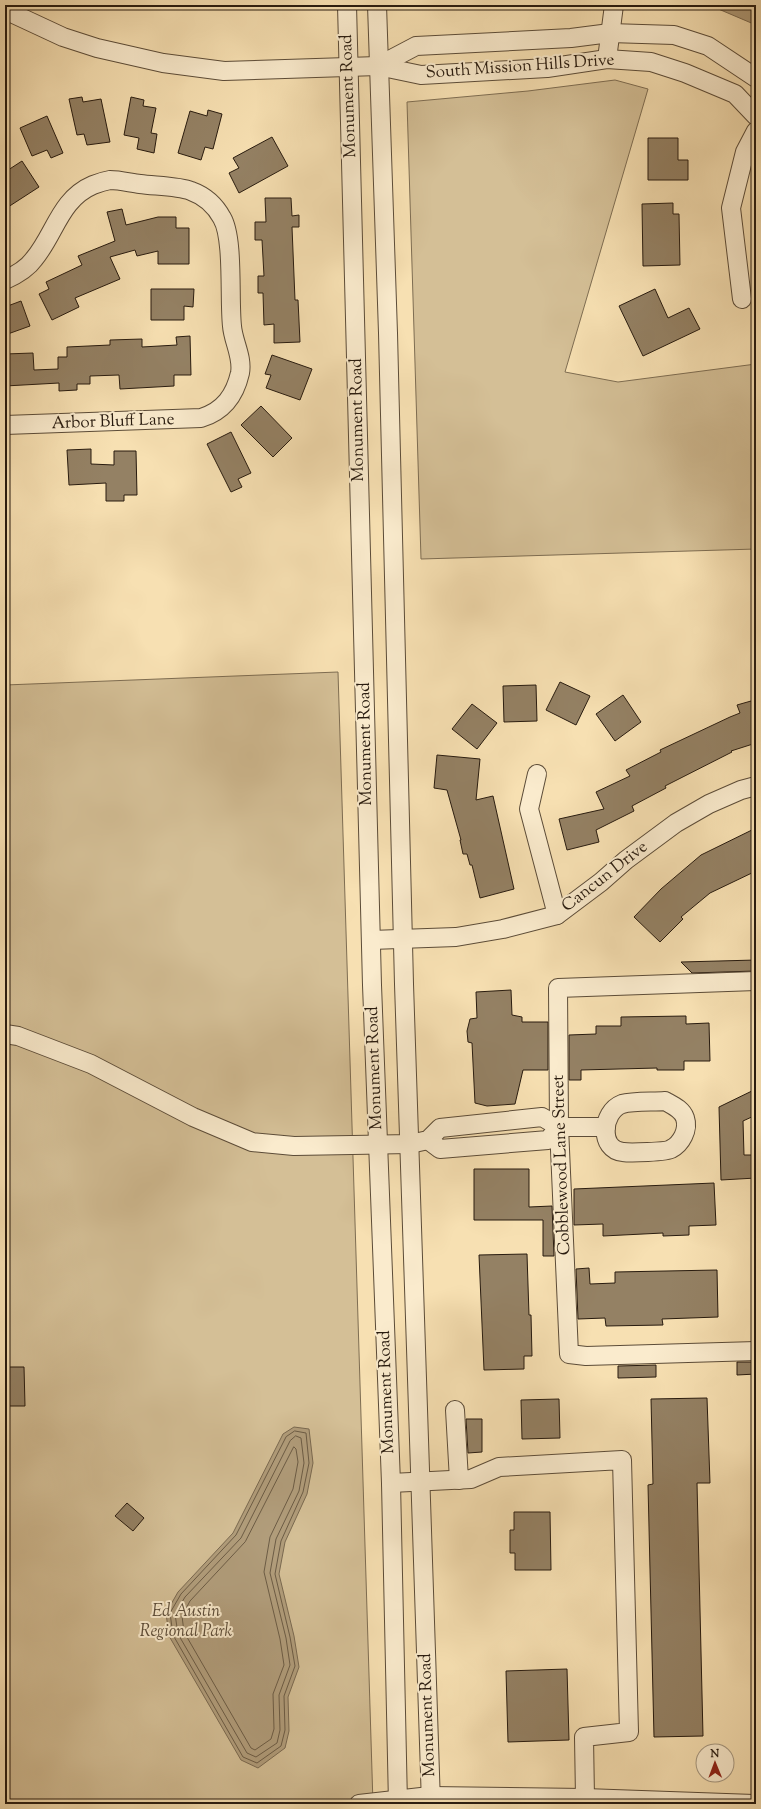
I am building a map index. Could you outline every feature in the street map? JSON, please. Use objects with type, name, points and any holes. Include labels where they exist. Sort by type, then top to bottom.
[{"type":"street","name":"Monument Road","points":[[347,5],[371,940],[391,1483],[398,1802]]},
{"type":"street","name":"Monument Road","points":[[377,5],[388,333],[403,939],[431,1800]]},
{"type":"street","points":[[607,59],[614,5]]},
{"type":"street","points":[[5,10],[63,36],[126,56],[163,63],[224,71],[378,66]]},
{"type":"street","name":"South Mission Hills Drive","points":[[378,66],[416,46],[571,38],[610,33],[674,35],[708,46],[756,78]]},
{"type":"street","name":"South Mission Hills Drive","points":[[378,66],[421,75],[547,68],[607,59],[651,62],[685,73],[735,94],[756,116]]},
{"type":"street","points":[[742,300],[731,208],[745,152],[756,131]]},
{"type":"street","name":"Arbor Bluff Lane","points":[[5,280],[20,272],[34,260],[46,243],[67,204],[83,189],[110,180],[190,191],[209,201],[223,219],[228,234],[232,327],[240,358],[240,372],[232,395],[226,404],[211,415],[189,420],[5,425]]},
{"type":"street","points":[[537,774],[529,809],[556,914]]},
{"type":"street","name":"Cancun Drive","points":[[371,940],[437,938],[503,929],[556,914],[601,882],[626,860],[676,823],[709,804],[741,790],[756,786]]},
{"type":"street","name":"Cobblewood Lane Street","points":[[756,981],[558,988],[559,1127],[569,1354],[586,1356],[756,1352]]},
{"type":"street","points":[[5,1034],[18,1036],[91,1064],[194,1116],[252,1142],[294,1146],[410,1144],[428,1140],[440,1149],[548,1140],[559,1127],[606,1127]]},
{"type":"street","points":[[455,1410],[459,1480]]},
{"type":"street","points":[[391,1483],[471,1479],[499,1467],[622,1460],[629,1732],[584,1737],[585,1798]]},
{"type":"street","points":[[359,1804],[431,1800],[585,1798],[663,1803],[754,1804]]},
{"type":"green space","points":[[615,80],[648,89],[565,372],[618,382],[756,364],[756,549],[421,559],[407,102],[528,91]]},
{"type":"green space","name":"Ed Austin Regional Park","points":[[338,672],[373,1804],[5,1804],[5,685]]},
{"type":"water","points":[[709,5],[756,5],[756,25]]},
{"type":"water","points":[[294,1427],[309,1429],[313,1463],[307,1494],[285,1542],[279,1574],[294,1636],[299,1667],[288,1697],[289,1731],[285,1748],[258,1768],[241,1760],[169,1636],[166,1613],[178,1592],[233,1533],[283,1434]]},
{"type":"building","points":[[82,97],[83,102],[101,99],[110,142],[87,145],[84,134],[77,135],[69,99]]},
{"type":"building","points":[[131,97],[144,100],[143,106],[156,108],[151,133],[157,134],[154,153],[137,149],[139,138],[124,135]]},
{"type":"building","points":[[208,110],[222,114],[213,149],[205,147],[201,160],[178,153],[190,111],[207,116]]},
{"type":"building","points":[[47,116],[63,153],[51,158],[47,150],[32,156],[20,128]]},
{"type":"building","points":[[272,137],[288,166],[239,193],[229,173],[239,168],[233,158]]},
{"type":"building","points":[[648,138],[678,138],[678,160],[688,160],[688,180],[648,180]]},
{"type":"building","points":[[22,161],[39,187],[5,209],[5,172]]},
{"type":"building","points":[[265,198],[291,198],[292,216],[299,215],[299,227],[292,227],[295,300],[298,300],[300,342],[274,343],[274,324],[264,325],[263,293],[258,293],[258,276],[264,276],[262,240],[255,240],[255,222],[266,222]]},
{"type":"building","points":[[673,203],[673,214],[679,214],[680,265],[643,266],[642,204]]},
{"type":"building","points":[[122,209],[126,225],[158,217],[176,217],[176,228],[189,228],[189,264],[158,264],[158,251],[137,256],[135,250],[110,257],[120,279],[75,298],[79,307],[52,320],[39,294],[49,289],[46,282],[82,265],[78,256],[115,241],[107,212]]},
{"type":"building","points":[[151,289],[194,289],[193,307],[184,306],[184,320],[151,320]]},
{"type":"building","points":[[655,289],[668,318],[689,308],[700,329],[643,356],[619,306]]},
{"type":"building","points":[[21,301],[30,326],[5,335],[5,307]]},
{"type":"building","points":[[190,336],[191,375],[174,375],[174,386],[120,389],[119,375],[90,376],[90,384],[77,384],[77,390],[59,391],[59,383],[5,386],[5,354],[33,353],[34,370],[58,369],[58,357],[67,357],[67,347],[110,345],[110,340],[142,339],[142,347],[177,345],[176,337]]},
{"type":"building","points":[[272,355],[312,369],[300,400],[266,388],[271,375],[265,374]]},
{"type":"building","points":[[261,406],[292,438],[273,457],[241,425]]},
{"type":"building","points":[[231,432],[251,473],[238,479],[242,487],[231,492],[207,444]]},
{"type":"building","points":[[91,449],[91,464],[114,465],[114,451],[136,451],[137,495],[124,495],[124,501],[106,501],[106,483],[69,485],[67,450]]},
{"type":"building","points":[[560,682],[590,696],[576,725],[546,710]]},
{"type":"building","points":[[536,685],[537,721],[504,722],[503,686]]},
{"type":"building","points":[[623,695],[641,722],[615,741],[596,714]]},
{"type":"building","points":[[751,701],[756,717],[756,743],[731,751],[732,752],[665,786],[666,788],[632,806],[634,811],[596,830],[599,842],[567,850],[559,819],[604,809],[596,792],[630,776],[626,770],[661,752],[660,750],[740,713],[737,705]]},
{"type":"building","points":[[472,704],[497,723],[477,749],[452,729]]},
{"type":"building","points":[[437,755],[480,759],[476,800],[493,796],[514,889],[480,898],[472,865],[470,865],[467,854],[463,854],[461,840],[447,790],[434,788]]},
{"type":"building","points":[[756,828],[756,871],[710,893],[681,917],[683,919],[660,942],[634,917],[661,889],[701,855]]},
{"type":"building","points":[[756,960],[756,971],[692,973],[681,962]]},
{"type":"building","points":[[511,990],[512,1015],[522,1017],[522,1022],[548,1022],[548,1070],[523,1070],[515,1104],[487,1106],[475,1103],[472,1043],[468,1042],[467,1031],[470,1019],[477,1018],[476,992]]},
{"type":"building","points":[[686,1016],[686,1024],[709,1023],[710,1061],[684,1061],[684,1070],[657,1070],[657,1068],[581,1070],[581,1080],[569,1080],[569,1035],[596,1034],[596,1026],[621,1026],[621,1017]]},
{"type":"building","points":[[756,1089],[756,1115],[743,1121],[744,1155],[756,1155],[756,1178],[721,1180],[719,1107]]},
{"type":"building","points":[[474,1169],[529,1169],[529,1207],[552,1206],[554,1256],[543,1256],[543,1220],[474,1220]]},
{"type":"building","points":[[714,1183],[716,1225],[689,1226],[689,1235],[663,1236],[663,1233],[603,1236],[603,1224],[574,1225],[574,1189]]},
{"type":"building","points":[[527,1254],[532,1356],[524,1356],[524,1369],[484,1370],[479,1255]]},
{"type":"building","points":[[589,1268],[590,1284],[615,1283],[615,1272],[717,1270],[718,1317],[662,1319],[663,1325],[606,1326],[605,1318],[578,1319],[576,1269]]},
{"type":"building","points":[[737,1362],[756,1362],[756,1374],[737,1375]]},
{"type":"building","points":[[656,1365],[656,1377],[618,1378],[618,1366]]},
{"type":"building","points":[[5,1367],[24,1367],[25,1406],[5,1406]]},
{"type":"building","points":[[707,1398],[710,1483],[697,1483],[703,1736],[654,1737],[648,1485],[653,1484],[651,1399]]},
{"type":"building","points":[[559,1399],[560,1438],[522,1439],[521,1400]]},
{"type":"building","points":[[466,1419],[482,1419],[482,1452],[468,1453]]},
{"type":"building","points":[[127,1503],[144,1518],[133,1531],[115,1516]]},
{"type":"building","points":[[514,1512],[550,1512],[551,1570],[515,1570],[515,1553],[510,1553],[510,1530],[514,1530]]},
{"type":"building","points":[[567,1669],[569,1740],[508,1742],[506,1671]]}]
